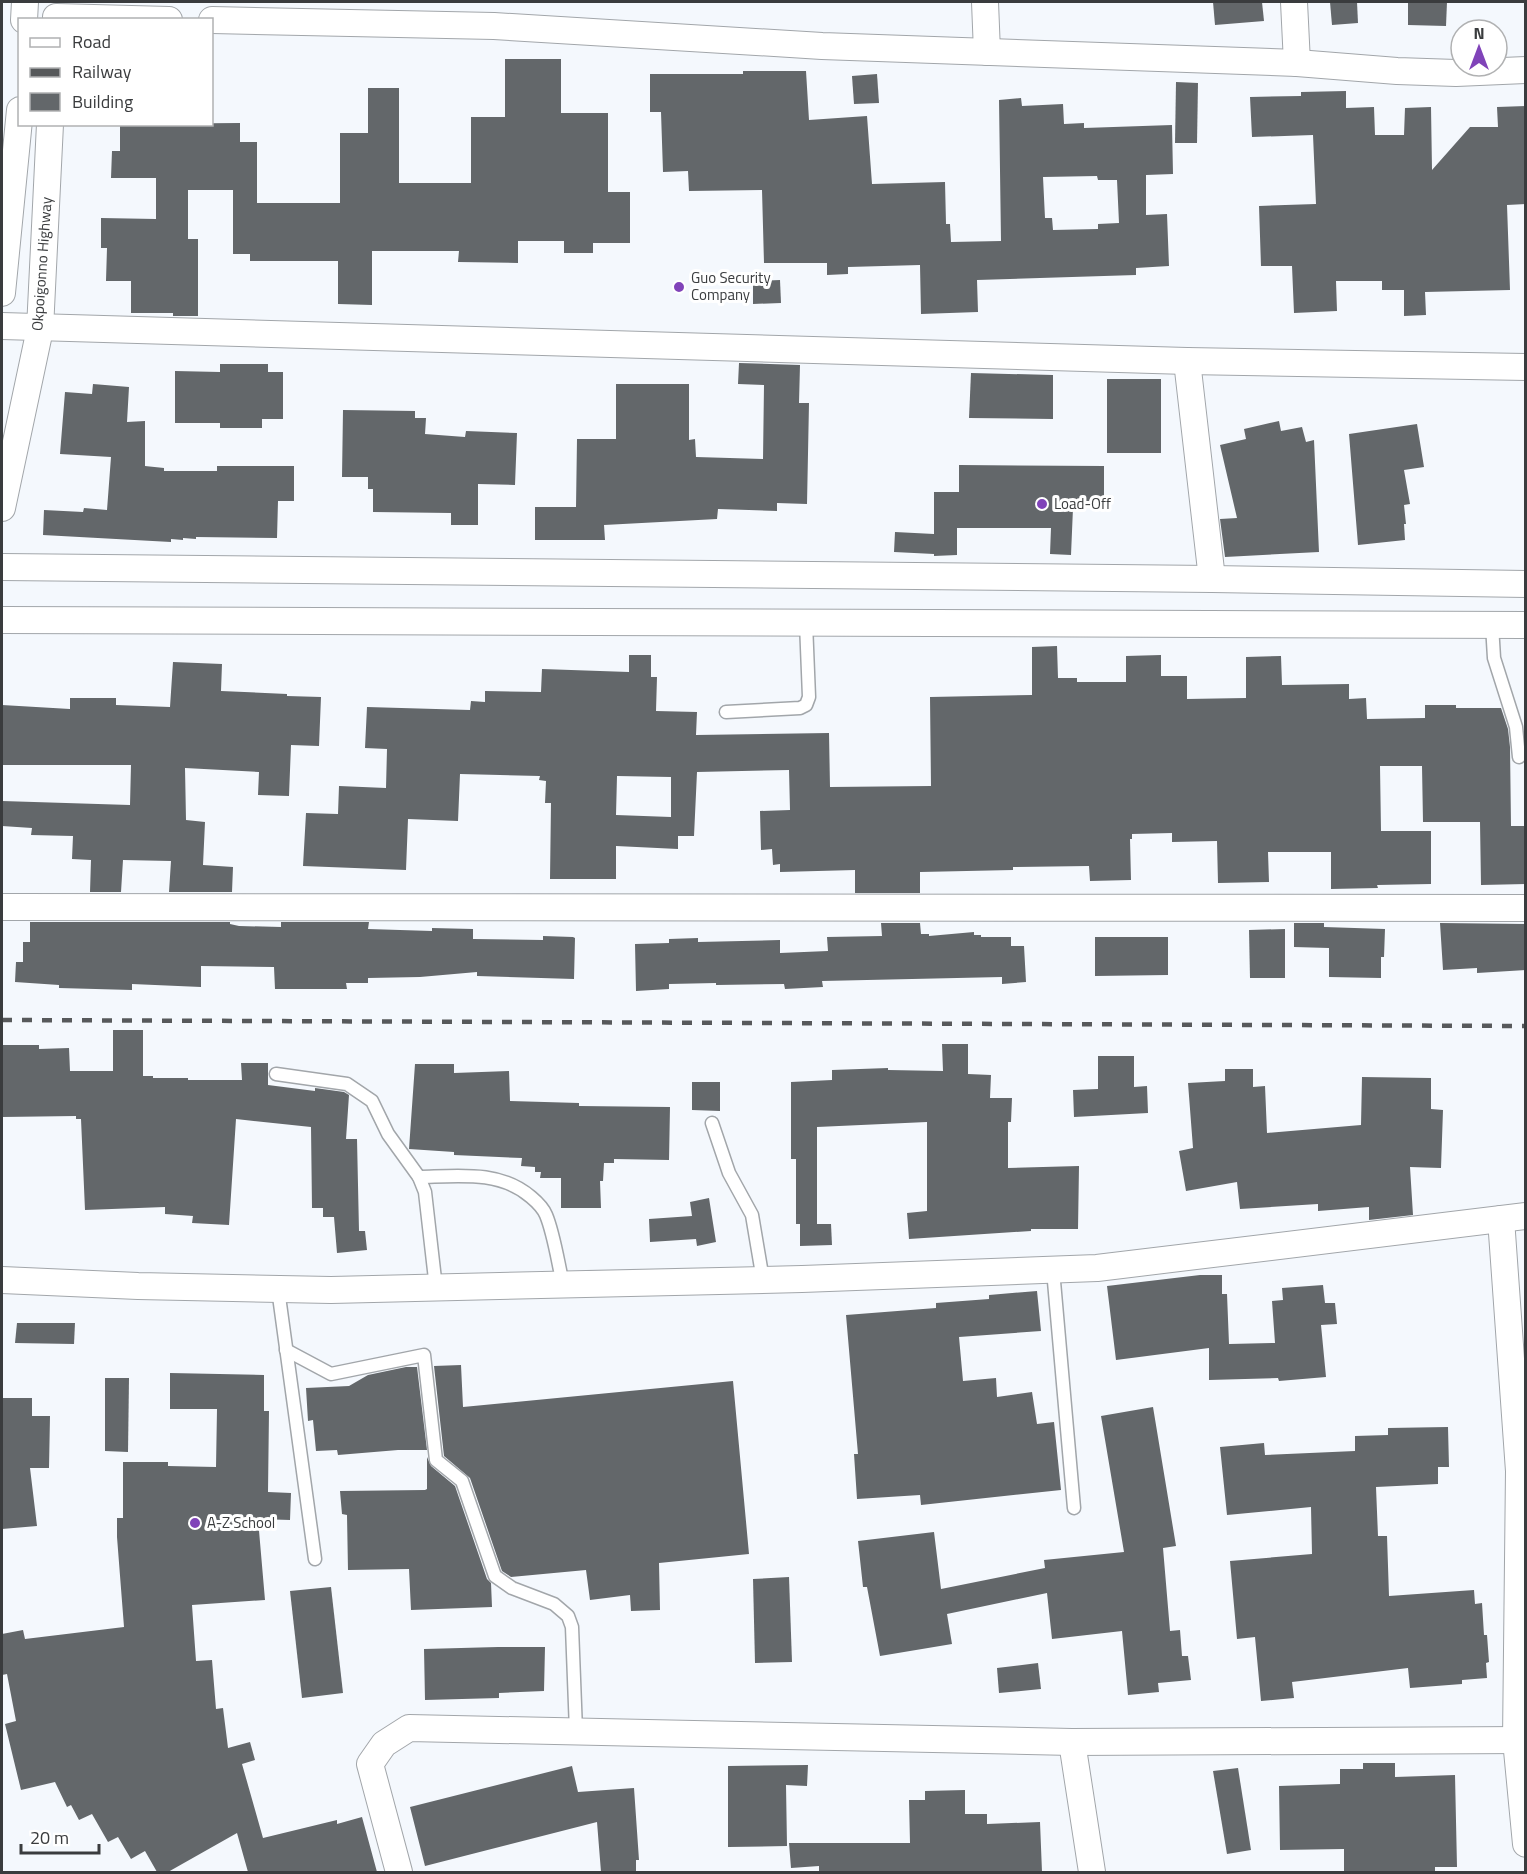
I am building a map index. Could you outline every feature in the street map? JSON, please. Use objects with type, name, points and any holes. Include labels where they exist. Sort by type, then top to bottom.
[{"type":"street","points":[[24,18],[25,2]]},
{"type":"street","points":[[985,2],[987,52]]},
{"type":"street","points":[[1294,2],[1297,63]]},
{"type":"street","points":[[56,13],[137,18]]},
{"type":"street","points":[[213,20],[494,26],[822,46],[1297,63],[1397,71],[1456,73],[1526,70]]},
{"type":"street","points":[[2,293],[18,126]]},
{"type":"street","name":"Okpoigonno Highway","points":[[2,508],[40,328],[50,126]]},
{"type":"street","points":[[2,326],[1187,361],[1526,367]]},
{"type":"street","points":[[1187,361],[1212,579]]},
{"type":"street","points":[[2,567],[1526,584]]},
{"type":"street","points":[[2,620],[1526,625]]},
{"type":"street","points":[[2,907],[1526,908]]},
{"type":"street","points":[[2,1280],[278,1289],[436,1288],[1053,1270],[1097,1268],[1513,1217],[1519,1360],[1521,1740],[1526,1844]]},
{"type":"street","points":[[399,1872],[370,1764],[384,1744],[410,1728],[1072,1742],[1521,1740]]},
{"type":"street","points":[[1072,1742],[1092,1872]]},
{"type":"lane","points":[[726,712],[800,708],[806,705],[809,697],[806,622]]},
{"type":"lane","points":[[1492,625],[1494,658],[1516,727],[1519,757]]},
{"type":"lane","points":[[276,1074],[347,1084],[372,1101],[388,1134],[419,1177],[425,1192],[436,1288]]},
{"type":"lane","points":[[712,1123],[729,1173],[752,1215],[763,1280]]},
{"type":"lane","points":[[419,1177],[483,1176],[511,1183],[525,1192],[538,1203],[546,1215],[562,1284]]},
{"type":"lane","points":[[1053,1270],[1074,1508]]},
{"type":"lane","points":[[278,1289],[315,1559]]},
{"type":"lane","points":[[286,1350],[331,1374],[424,1355],[436,1460],[462,1481],[495,1576],[512,1588],[554,1604],[568,1616],[572,1627],[576,1731]]},
{"type":"building","points":[[1213,2],[1262,2],[1264,21],[1215,25]]},
{"type":"building","points":[[1330,2],[1357,2],[1358,23],[1332,25]]},
{"type":"building","points":[[1408,2],[1447,2],[1446,26],[1408,25]]},
{"type":"building","points":[[505,59],[561,59],[561,113],[608,113],[608,192],[630,192],[630,243],[593,243],[593,253],[564,253],[564,241],[518,241],[518,263],[458,262],[459,251],[372,251],[372,305],[338,304],[338,261],[250,261],[250,254],[233,254],[233,190],[188,190],[188,239],[198,239],[198,316],[173,316],[173,313],[131,313],[131,281],[106,281],[107,248],[101,248],[101,218],[156,219],[156,178],[111,178],[112,151],[120,151],[120,126],[213,126],[213,123],[240,123],[240,142],[257,142],[257,203],[340,203],[340,133],[368,133],[368,88],[399,88],[399,183],[471,183],[471,117],[505,117]]},
{"type":"building","points":[[743,71],[806,71],[809,120],[867,116],[872,184],[945,182],[946,224],[950,224],[951,242],[1001,241],[999,100],[1021,98],[1022,106],[1063,104],[1064,124],[1084,123],[1084,128],[1172,125],[1173,174],[1146,175],[1146,215],[1167,214],[1169,266],[1136,268],[1136,275],[977,280],[978,312],[921,314],[920,265],[848,267],[848,274],[827,275],[827,263],[764,263],[762,190],[689,191],[688,171],[663,172],[661,112],[650,112],[650,74],[743,74]],"holes":[[[1097,176],[1098,180],[1117,180],[1119,223],[1098,224],[1098,229],[1053,230],[1052,218],[1045,218],[1043,177]]]},
{"type":"building","points":[[877,74],[879,103],[854,104],[852,76]]},
{"type":"building","points":[[1176,82],[1198,83],[1197,143],[1175,143]]},
{"type":"building","points":[[1346,91],[1346,108],[1374,107],[1375,135],[1404,135],[1405,108],[1431,107],[1432,170],[1470,127],[1498,127],[1497,107],[1526,106],[1526,204],[1507,205],[1510,290],[1425,292],[1426,315],[1404,316],[1404,290],[1382,290],[1382,281],[1336,281],[1337,311],[1294,313],[1292,266],[1261,266],[1259,206],[1316,204],[1313,135],[1252,137],[1250,97],[1301,96],[1301,92]]},
{"type":"building","points":[[780,280],[781,303],[753,304],[753,281]]},
{"type":"building","points":[[739,363],[800,365],[799,403],[809,403],[807,504],[777,503],[777,511],[718,509],[717,519],[604,525],[605,540],[535,540],[535,507],[576,507],[577,439],[616,439],[616,384],[689,384],[689,440],[695,439],[696,457],[763,459],[764,385],[738,384]]},
{"type":"building","points":[[220,364],[268,364],[268,372],[283,372],[283,419],[262,419],[262,428],[220,428],[220,423],[175,423],[175,371],[220,372]]},
{"type":"building","points":[[971,373],[1053,375],[1053,419],[969,418]]},
{"type":"building","points":[[1107,379],[1161,379],[1161,453],[1107,453]]},
{"type":"building","points":[[93,384],[129,387],[127,422],[145,421],[145,466],[164,468],[164,471],[217,471],[217,466],[294,466],[294,501],[278,501],[277,538],[196,537],[196,539],[171,539],[171,542],[43,535],[44,510],[83,512],[84,508],[107,510],[111,457],[60,454],[65,392],[92,394]]},
{"type":"building","points":[[343,410],[415,411],[415,418],[426,418],[425,434],[465,437],[466,431],[517,433],[515,485],[478,484],[478,525],[451,525],[451,513],[373,512],[373,489],[368,489],[368,477],[342,477]]},
{"type":"building","points":[[1279,421],[1281,431],[1302,427],[1306,442],[1314,440],[1319,552],[1225,557],[1220,519],[1237,518],[1220,445],[1246,439],[1244,429]]},
{"type":"building","points":[[1417,424],[1424,467],[1404,470],[1410,504],[1404,505],[1405,540],[1358,545],[1349,434]]},
{"type":"building","points":[[959,465],[1104,466],[1104,508],[1073,508],[1071,555],[1050,554],[1051,528],[957,528],[957,555],[934,556],[934,554],[894,552],[895,532],[934,534],[934,492],[959,492]]},
{"type":"building","points":[[1057,646],[1058,678],[1077,678],[1077,682],[1126,682],[1126,656],[1161,655],[1161,676],[1187,676],[1187,699],[1246,698],[1246,657],[1281,656],[1282,685],[1349,684],[1349,699],[1366,698],[1367,719],[1425,718],[1425,705],[1501,708],[1508,729],[1510,747],[1511,826],[1526,826],[1526,884],[1481,885],[1480,822],[1423,822],[1422,766],[1380,766],[1381,831],[1431,831],[1431,884],[1331,889],[1331,852],[1268,852],[1269,882],[1218,883],[1217,841],[1172,842],[1172,833],[1132,834],[1132,839],[1130,839],[1131,880],[1090,881],[1089,866],[1013,867],[1013,870],[920,872],[920,893],[855,893],[855,870],[780,872],[780,864],[773,865],[772,849],[761,850],[760,811],[790,810],[789,770],[697,772],[694,836],[678,836],[678,849],[616,846],[616,879],[550,879],[551,803],[545,803],[546,781],[539,780],[540,776],[460,774],[458,821],[408,819],[406,870],[303,866],[306,813],[338,814],[339,786],[386,788],[387,749],[365,748],[367,707],[470,710],[471,701],[485,702],[485,691],[541,692],[542,669],[629,672],[629,655],[651,655],[651,677],[657,677],[656,711],[697,712],[696,735],[829,733],[830,787],[931,786],[930,697],[1032,695],[1032,647]],"holes":[[[617,776],[671,777],[671,817],[616,815]]]},
{"type":"building","points":[[173,662],[222,664],[221,691],[321,697],[319,746],[291,745],[289,796],[258,795],[259,772],[185,768],[186,820],[205,822],[203,865],[233,867],[232,892],[169,892],[171,861],[123,860],[121,892],[90,892],[91,860],[72,859],[73,836],[31,835],[32,828],[2,826],[2,801],[130,805],[131,765],[2,765],[2,705],[70,709],[70,698],[116,698],[116,705],[170,707]]},
{"type":"building","points":[[30,922],[230,922],[230,924],[239,926],[281,927],[281,922],[369,922],[368,929],[432,931],[432,928],[473,929],[473,939],[543,940],[543,936],[573,937],[575,938],[574,979],[477,976],[477,972],[420,977],[368,978],[368,983],[346,983],[347,989],[275,989],[274,967],[201,966],[201,987],[132,984],[132,990],[59,988],[59,985],[15,982],[16,962],[23,962],[23,942],[30,942]]},
{"type":"building","points":[[881,923],[920,923],[921,934],[929,934],[929,936],[974,932],[974,935],[981,935],[981,937],[1011,937],[1011,946],[1024,946],[1026,982],[1002,984],[1002,977],[822,981],[823,987],[785,989],[784,984],[669,984],[669,989],[636,991],[635,944],[669,943],[669,939],[698,938],[698,942],[780,940],[780,953],[828,951],[827,937],[882,936]]},
{"type":"building","points":[[1294,923],[1324,923],[1324,927],[1385,929],[1381,978],[1329,977],[1329,948],[1294,947]]},
{"type":"building","points":[[1440,923],[1526,924],[1526,970],[1477,973],[1477,968],[1443,970]]},
{"type":"building","points":[[1285,929],[1285,978],[1250,978],[1249,930]]},
{"type":"building","points":[[1095,937],[1168,937],[1168,975],[1095,976]]},
{"type":"building","points":[[113,1030],[143,1030],[143,1076],[188,1078],[188,1080],[242,1080],[241,1063],[268,1063],[268,1085],[315,1091],[315,1088],[344,1092],[349,1095],[346,1139],[357,1139],[359,1231],[365,1231],[367,1250],[337,1253],[334,1217],[323,1217],[323,1208],[312,1208],[311,1127],[236,1119],[229,1225],[192,1223],[193,1216],[165,1214],[165,1207],[85,1210],[81,1119],[76,1119],[76,1116],[2,1117],[2,1045],[39,1045],[39,1049],[69,1048],[70,1071],[113,1071]]},
{"type":"building","points":[[942,1044],[968,1044],[968,1074],[991,1075],[990,1098],[1012,1098],[1011,1122],[1008,1122],[1008,1168],[1079,1166],[1078,1229],[1031,1229],[1031,1231],[909,1239],[907,1213],[927,1211],[927,1122],[817,1127],[817,1224],[796,1224],[796,1159],[791,1159],[791,1082],[832,1080],[832,1070],[888,1068],[888,1070],[943,1071]]},
{"type":"building","points":[[1098,1056],[1134,1056],[1134,1087],[1147,1086],[1148,1113],[1074,1117],[1073,1090],[1098,1089]]},
{"type":"building","points":[[415,1064],[454,1064],[454,1073],[509,1071],[510,1101],[579,1103],[579,1106],[670,1107],[669,1160],[614,1159],[614,1163],[604,1163],[603,1181],[600,1181],[601,1208],[561,1208],[561,1178],[540,1178],[541,1172],[535,1172],[535,1167],[521,1166],[522,1158],[454,1155],[454,1152],[409,1149]]},
{"type":"building","points":[[1225,1069],[1253,1069],[1253,1087],[1265,1086],[1267,1133],[1361,1125],[1362,1077],[1431,1078],[1431,1109],[1443,1110],[1441,1168],[1410,1167],[1413,1215],[1369,1220],[1369,1207],[1318,1211],[1318,1204],[1240,1209],[1237,1182],[1186,1191],[1179,1151],[1193,1148],[1188,1083],[1225,1081]]},
{"type":"building","points":[[692,1082],[720,1082],[720,1111],[692,1110]]},
{"type":"building","points":[[709,1198],[716,1242],[697,1246],[696,1239],[650,1242],[649,1219],[692,1216],[690,1202]]},
{"type":"building","points":[[800,1224],[831,1224],[832,1245],[800,1246]]},
{"type":"building","points":[[1200,1275],[1222,1275],[1222,1294],[1227,1294],[1229,1344],[1275,1343],[1272,1301],[1283,1300],[1282,1288],[1323,1285],[1325,1303],[1335,1303],[1337,1324],[1321,1325],[1326,1377],[1279,1381],[1278,1378],[1209,1380],[1209,1348],[1116,1360],[1107,1286]]},
{"type":"building","points":[[1037,1291],[1041,1331],[959,1337],[963,1381],[996,1378],[997,1397],[1032,1392],[1037,1424],[1054,1422],[1061,1490],[921,1505],[920,1495],[857,1499],[854,1454],[858,1454],[846,1315],[936,1308],[936,1303],[989,1299],[989,1295]]},
{"type":"building","points":[[17,1323],[75,1323],[74,1344],[15,1343]]},
{"type":"building","points":[[461,1365],[463,1407],[733,1381],[749,1554],[659,1563],[660,1610],[631,1611],[630,1595],[590,1600],[586,1570],[511,1577],[502,1571],[470,1478],[444,1456],[434,1366]]},
{"type":"building","points":[[417,1367],[427,1450],[338,1455],[337,1450],[316,1451],[313,1420],[308,1421],[306,1388],[349,1386],[368,1375]]},
{"type":"building","points":[[170,1373],[264,1375],[264,1411],[269,1411],[268,1492],[291,1493],[290,1520],[258,1519],[265,1600],[192,1605],[196,1661],[212,1660],[216,1709],[223,1708],[228,1748],[250,1742],[255,1760],[242,1764],[263,1838],[337,1820],[337,1824],[362,1817],[377,1872],[248,1872],[237,1833],[168,1872],[157,1872],[145,1851],[131,1859],[118,1837],[108,1842],[92,1814],[79,1820],[71,1805],[67,1807],[55,1782],[21,1790],[5,1724],[16,1721],[7,1674],[2,1675],[2,1634],[23,1630],[25,1639],[124,1627],[117,1537],[117,1518],[123,1518],[123,1462],[168,1462],[168,1466],[216,1467],[217,1409],[170,1409]]},
{"type":"building","points":[[105,1378],[129,1378],[128,1452],[105,1451]]},
{"type":"building","points":[[2,1398],[32,1398],[32,1416],[50,1416],[49,1468],[30,1468],[37,1526],[2,1529]]},
{"type":"building","points":[[1153,1407],[1176,1546],[1163,1548],[1170,1631],[1180,1630],[1182,1656],[1188,1656],[1191,1680],[1158,1683],[1159,1692],[1128,1695],[1122,1631],[1052,1639],[1047,1593],[947,1614],[952,1644],[880,1656],[867,1587],[863,1587],[858,1541],[934,1532],[941,1589],[1045,1568],[1044,1560],[1124,1552],[1101,1416]]},
{"type":"building","points":[[1448,1427],[1449,1467],[1438,1467],[1438,1484],[1376,1487],[1378,1536],[1387,1536],[1389,1596],[1474,1590],[1475,1604],[1482,1603],[1484,1635],[1487,1635],[1489,1662],[1486,1663],[1487,1678],[1462,1680],[1462,1684],[1410,1688],[1408,1668],[1292,1682],[1294,1698],[1261,1701],[1255,1637],[1237,1639],[1230,1561],[1312,1554],[1311,1507],[1227,1515],[1220,1447],[1264,1443],[1265,1455],[1355,1451],[1355,1436],[1388,1435],[1388,1428]]},
{"type":"building","points":[[427,1457],[431,1466],[455,1486],[487,1579],[491,1583],[492,1607],[411,1610],[409,1569],[348,1570],[347,1515],[342,1514],[340,1491],[425,1490],[427,1489]]},
{"type":"building","points":[[789,1577],[792,1662],[755,1663],[753,1579]]},
{"type":"building","points":[[331,1587],[343,1693],[302,1698],[290,1591]]},
{"type":"building","points":[[545,1647],[544,1691],[499,1693],[499,1698],[425,1700],[424,1649]]},
{"type":"building","points":[[1038,1663],[1041,1689],[999,1693],[997,1668]]},
{"type":"building","points":[[1363,1763],[1395,1763],[1395,1777],[1455,1775],[1457,1867],[1435,1867],[1435,1872],[1344,1872],[1344,1849],[1280,1850],[1279,1786],[1340,1784],[1340,1769],[1363,1769]]},
{"type":"building","points":[[808,1765],[807,1786],[786,1785],[787,1846],[728,1847],[728,1766]]},
{"type":"building","points":[[572,1766],[578,1792],[634,1788],[639,1860],[636,1860],[636,1872],[601,1872],[597,1822],[425,1866],[410,1807]]},
{"type":"building","points":[[1238,1768],[1251,1850],[1227,1854],[1213,1771]]},
{"type":"building","points":[[965,1790],[965,1814],[987,1814],[987,1824],[1040,1822],[1042,1872],[819,1872],[819,1866],[791,1868],[789,1843],[910,1843],[909,1800],[925,1800],[925,1791]]},
{"type":"railway","points":[[2,1020],[1526,1026]]},
{"type":"place","name":"Guo Security Company","points":[[679,287]]},
{"type":"place","name":"Load-Off","points":[[1042,504]]},
{"type":"place","name":"A-Z School","points":[[195,1523]]}]
